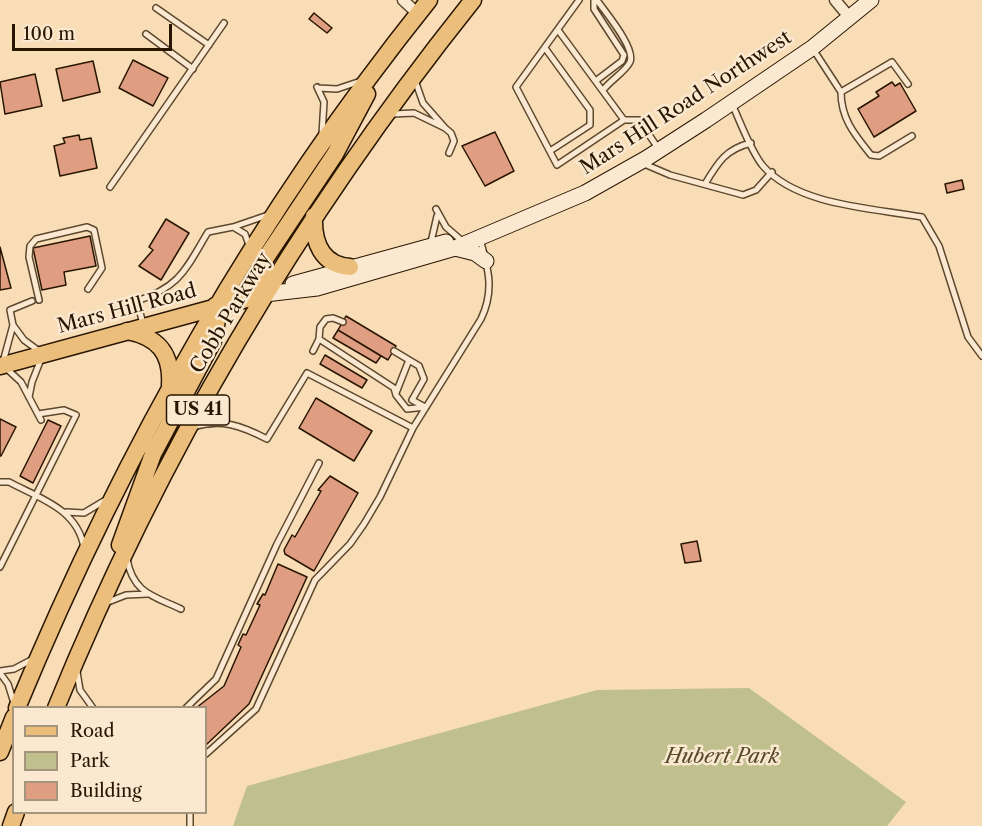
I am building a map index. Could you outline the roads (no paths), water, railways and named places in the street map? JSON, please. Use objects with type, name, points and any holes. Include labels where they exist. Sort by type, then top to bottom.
[{"type":"main road","name":"Cobb Parkway","points":[[17,706],[113,495],[215,306],[319,147],[429,0]]},
{"type":"main road","name":"Cobb Parkway","points":[[57,706],[99,608],[186,430],[265,294],[380,120],[473,0]]},
{"type":"main road","points":[[265,294],[262,277],[266,259],[335,154],[361,107],[374,72]]},
{"type":"main road","points":[[315,216],[318,249],[330,260],[350,267]]},
{"type":"main road","name":"Mars Hill Road","points":[[0,366],[265,294]]},
{"type":"main road","points":[[110,585],[131,511],[149,464],[213,341],[217,320],[215,306]]},
{"type":"main road","points":[[126,331],[147,337],[165,351],[171,369],[170,386]]},
{"type":"main road","points":[[0,753],[12,722]]},
{"type":"street","points":[[403,0],[418,14]]},
{"type":"street","points":[[836,0],[850,18]]},
{"type":"street","name":"Mars Hill Road Northwest","points":[[265,294],[316,288],[480,237],[564,203],[640,162],[732,102],[812,48],[871,0]]},
{"type":"street","points":[[458,244],[486,261]]},
{"type":"street","name":"Mars Hill Road Northwest","points":[[265,294],[350,267],[429,246],[458,244]]},
{"type":"lane","points":[[579,0],[516,87],[557,165],[624,120],[639,120],[659,150]]},
{"type":"lane","points":[[596,0],[594,9],[624,55],[622,61],[597,80]]},
{"type":"lane","points":[[596,0],[629,46],[631,57],[630,63],[604,89]]},
{"type":"lane","points":[[156,8],[209,45]]},
{"type":"lane","points":[[110,187],[224,23]]},
{"type":"lane","points":[[558,30],[604,89],[624,120]]},
{"type":"lane","points":[[146,34],[193,69]]},
{"type":"lane","points":[[544,48],[590,110],[590,125],[550,151]]},
{"type":"lane","points":[[812,48],[841,92],[841,109],[853,132],[871,156],[879,156],[912,136]]},
{"type":"lane","points":[[841,92],[892,62],[909,84]]},
{"type":"lane","points":[[418,69],[416,81],[419,97],[445,128]]},
{"type":"lane","points":[[319,147],[325,111],[321,93],[317,87],[337,89],[374,72]]},
{"type":"lane","points":[[732,102],[763,165],[796,190],[846,205],[922,217],[939,246],[968,337],[982,356]]},
{"type":"lane","points":[[380,120],[406,112],[445,128],[451,132],[454,141],[449,153]]},
{"type":"lane","points":[[705,184],[720,159],[729,150],[751,142]]},
{"type":"lane","points":[[640,162],[670,175],[743,195],[756,190],[772,172]]},
{"type":"lane","points":[[143,326],[137,301],[158,294],[180,279],[208,232],[233,227],[277,210]]},
{"type":"lane","points":[[429,246],[436,227],[437,212],[458,244]]},
{"type":"lane","points":[[0,567],[76,415],[64,410],[39,417],[18,377],[0,366],[9,348],[13,326],[10,310],[35,301],[29,257],[30,246],[36,239],[87,227],[94,230],[102,268],[88,289]]},
{"type":"lane","points":[[233,227],[245,234],[249,252]]},
{"type":"lane","points":[[207,753],[256,709],[315,580],[350,544],[359,531],[380,497],[426,407],[488,306],[491,279],[480,237]]},
{"type":"lane","points":[[312,351],[319,339],[320,327],[326,319],[333,318],[343,322]]},
{"type":"lane","points":[[13,326],[24,340],[44,354],[34,375],[29,397]]},
{"type":"lane","points":[[319,339],[394,388],[396,395],[407,409],[426,407]]},
{"type":"lane","points":[[394,351],[419,366],[424,379],[412,400],[426,407]]},
{"type":"lane","points":[[396,395],[409,360]]},
{"type":"lane","points":[[186,430],[210,423],[232,423],[267,439],[307,373],[414,428]]},
{"type":"lane","points":[[188,706],[216,679],[277,544],[319,463]]},
{"type":"lane","points":[[0,482],[9,482],[65,512],[74,520],[81,533],[84,555]]},
{"type":"lane","points":[[65,512],[84,513],[113,495]]},
{"type":"lane","points":[[127,550],[133,580],[148,594],[181,609]]},
{"type":"lane","points":[[99,608],[120,596],[148,594]]},
{"type":"lane","points":[[15,706],[8,684],[0,672],[22,666],[39,654]]},
{"type":"lane","points":[[76,659],[80,690],[92,706]]},
{"type":"park label","name":"Hubert Park","points":[[722,757]]}]
